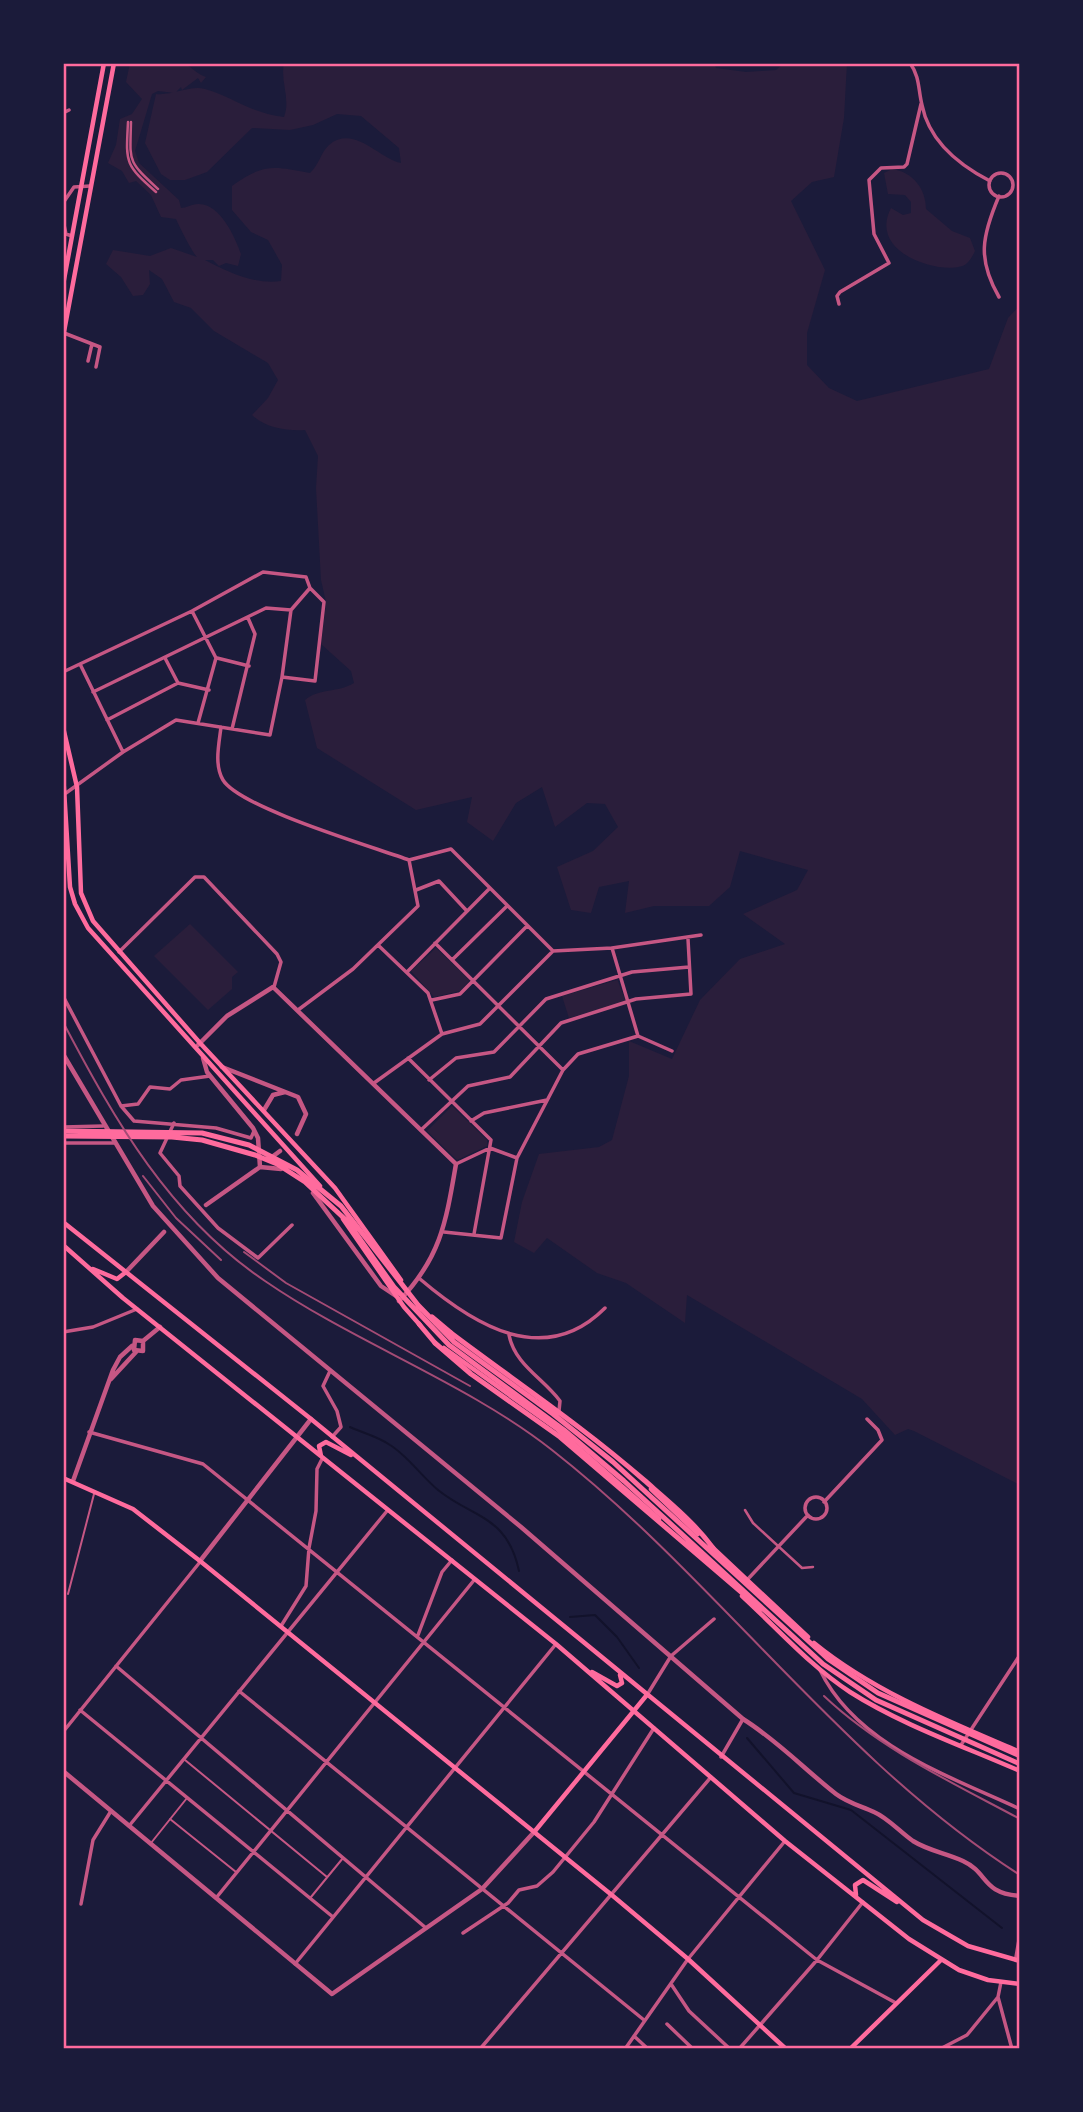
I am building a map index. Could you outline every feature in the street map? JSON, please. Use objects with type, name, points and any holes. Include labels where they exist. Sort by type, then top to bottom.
[{"type":"main road","points":[[63,285],[104,63]]},
{"type":"main road","points":[[63,335],[114,63]]},
{"type":"main road","points":[[63,727],[77,787],[80,894],[93,921],[221,1067],[264,1110],[343,1199],[409,1291],[429,1314],[472,1353],[558,1414],[644,1483],[816,1644],[842,1664],[910,1702],[1020,1754]]},
{"type":"main road","points":[[63,773],[68,870],[75,904],[88,928],[330,1198],[398,1299],[419,1324],[471,1374],[560,1437],[755,1605],[771,1615]]},
{"type":"main road","points":[[63,1129],[202,1133],[248,1145],[297,1170],[341,1206],[412,1297],[454,1342],[563,1422],[718,1556],[828,1659],[898,1703],[1020,1754]]},
{"type":"main road","points":[[63,1136],[172,1137],[202,1140],[255,1155],[277,1164],[305,1182],[347,1221],[394,1287],[449,1345],[564,1430],[823,1664],[876,1700],[1020,1764]]},
{"type":"main road","points":[[63,1222],[311,1419],[902,1903],[944,1935],[968,1946],[1018,1960]]},
{"type":"main road","points":[[63,1245],[137,1309],[556,1644],[785,1841],[856,1897],[941,1960],[959,1970],[1001,1982],[1020,1984]]},
{"type":"main road","points":[[92,1269],[103,1270],[117,1279],[127,1272]]},
{"type":"main road","points":[[429,1314],[451,1333],[566,1415],[628,1466],[702,1533],[718,1556]]},
{"type":"main road","points":[[419,1324],[442,1346],[556,1429],[606,1470],[819,1668],[877,1707],[1020,1771]]},
{"type":"main road","points":[[322,1458],[319,1446],[326,1442],[344,1454],[352,1455]]},
{"type":"main road","points":[[63,1478],[133,1509],[200,1561],[613,1896],[688,1959],[786,2049]]},
{"type":"main road","points":[[588,1671],[617,1686],[622,1683],[620,1674]]},
{"type":"main road","points":[[534,1831],[646,1696]]},
{"type":"main road","points":[[856,1897],[855,1885],[863,1880],[902,1903]]},
{"type":"main road","points":[[850,2049],[941,1960]]},
{"type":"street","points":[[839,304],[837,296],[840,292],[889,263],[874,234],[869,180],[881,168],[907,164],[921,104],[921,86],[910,63]]},
{"type":"street","points":[[921,104],[940,144],[960,164],[990,181]]},
{"type":"street","points":[[63,113],[69,110]]},
{"type":"street","points":[[130,122],[126,157],[131,167],[157,191]]},
{"type":"street","points":[[1003,173],[1010,178],[1012,187],[1008,194],[999,197],[991,192],[990,181],[994,175],[1003,173]]},
{"type":"street","points":[[1012,187],[1020,185]]},
{"type":"street","points":[[63,203],[74,187],[90,186]]},
{"type":"street","points":[[999,197],[984,238],[986,275],[999,297]]},
{"type":"street","points":[[63,220],[66,234],[72,236]]},
{"type":"street","points":[[63,335],[100,347],[96,367]]},
{"type":"street","points":[[88,361],[92,344]]},
{"type":"street","points":[[63,672],[192,611],[262,572],[306,577],[310,589],[324,602],[315,681],[282,677]]},
{"type":"street","points":[[66,793],[123,752],[176,720],[270,735],[282,677],[291,610],[310,589]]},
{"type":"street","points":[[93,692],[266,608],[291,610]]},
{"type":"street","points":[[192,611],[216,658],[198,723]]},
{"type":"street","points":[[232,729],[255,634],[248,618]]},
{"type":"street","points":[[165,658],[178,683]]},
{"type":"street","points":[[216,658],[249,666]]},
{"type":"street","points":[[80,664],[123,752]]},
{"type":"street","points":[[107,720],[178,683],[209,690]]},
{"type":"street","points":[[221,727],[219,766],[222,779],[233,791],[265,807],[409,860],[451,849],[553,951]]},
{"type":"street","points":[[298,1010],[353,969],[418,906],[409,860]]},
{"type":"street","points":[[119,952],[195,877],[204,877],[277,954],[281,962],[274,987],[227,1016],[194,1048]]},
{"type":"street","points":[[416,890],[439,881],[467,911]]},
{"type":"street","points":[[407,972],[490,888]]},
{"type":"street","points":[[452,960],[507,906]]},
{"type":"street","points":[[432,1000],[460,993],[527,926]]},
{"type":"street","points":[[374,1083],[442,1034],[480,1024],[553,951],[612,948],[701,935]]},
{"type":"street","points":[[421,1130],[468,1087],[510,1077],[541,1048],[561,1023],[628,1003],[691,994],[688,939]]},
{"type":"street","points":[[435,943],[564,1070]]},
{"type":"street","points":[[378,945],[432,1000],[442,1034]]},
{"type":"street","points":[[612,948],[638,1036]]},
{"type":"street","points":[[429,1080],[456,1058],[494,1052],[546,999],[632,972],[689,967]]},
{"type":"street","points":[[274,987],[456,1164]]},
{"type":"street","points":[[63,996],[121,1106],[134,1121],[216,1128],[251,1138],[254,1130]]},
{"type":"street","points":[[444,1232],[501,1238],[517,1158],[564,1070],[578,1054],[638,1036],[672,1051]]},
{"type":"street","points":[[63,1054],[103,1126],[153,1206],[187,1246],[260,1315],[521,1527],[743,1719],[772,1737],[836,1794],[856,1807],[876,1812],[935,1853],[964,1861],[989,1887],[1005,1895],[1020,1896]]},
{"type":"street","points":[[203,1058],[210,1076],[254,1130],[258,1138],[260,1167]]},
{"type":"street","points":[[408,1058],[491,1140],[474,1234]]},
{"type":"street","points":[[221,1067],[291,1092],[298,1097],[306,1114],[297,1134]]},
{"type":"street","points":[[121,1106],[138,1104],[150,1087],[170,1089],[181,1080],[210,1076]]},
{"type":"street","points":[[264,1110],[273,1095],[291,1092]]},
{"type":"street","points":[[471,1121],[484,1113],[547,1100]]},
{"type":"street","points":[[174,1123],[160,1153],[179,1176],[180,1186],[218,1228],[258,1258],[292,1225]]},
{"type":"street","points":[[63,1129],[103,1126]]},
{"type":"street","points":[[63,1143],[114,1143]]},
{"type":"street","points":[[456,1164],[490,1148],[517,1158]]},
{"type":"street","points":[[206,1205],[280,1151]]},
{"type":"street","points":[[260,1167],[275,1167],[292,1173],[328,1212],[381,1286],[398,1299],[420,1279],[444,1232],[456,1164]]},
{"type":"street","points":[[127,1272],[164,1232]]},
{"type":"street","points":[[420,1279],[449,1303],[509,1335],[545,1337],[572,1334],[605,1308]]},
{"type":"street","points":[[63,1332],[93,1327],[137,1309]]},
{"type":"street","points":[[73,1481],[89,1432],[120,1357],[135,1340],[143,1341],[160,1326]]},
{"type":"street","points":[[509,1335],[511,1345],[526,1367],[560,1401],[558,1414]]},
{"type":"street","points":[[111,1379],[136,1352],[145,1349],[143,1341]]},
{"type":"street","points":[[132,1346],[136,1352]]},
{"type":"street","points":[[330,1371],[323,1386],[337,1411],[341,1427],[331,1438]]},
{"type":"street","points":[[63,1732],[311,1419]]},
{"type":"street","points":[[824,1502],[882,1440],[878,1430],[867,1419]]},
{"type":"street","points":[[89,1432],[203,1464],[613,1792],[817,1960],[896,2003]]},
{"type":"street","points":[[281,1626],[306,1586],[316,1511],[317,1469],[322,1458]]},
{"type":"street","points":[[814,1498],[824,1502],[827,1510],[823,1516],[817,1519],[808,1516],[805,1510],[808,1501],[814,1498]]},
{"type":"street","points":[[745,1510],[753,1523],[802,1568],[813,1567]]},
{"type":"street","points":[[129,1826],[387,1511]]},
{"type":"street","points":[[736,1591],[808,1516]]},
{"type":"street","points":[[418,1635],[442,1573],[452,1560]]},
{"type":"street","points":[[216,1898],[476,1579]]},
{"type":"street","points":[[646,1696],[671,1656],[714,1619]]},
{"type":"street","points":[[295,1964],[556,1644]]},
{"type":"street","points":[[961,1745],[1020,1655]]},
{"type":"street","points":[[116,1666],[426,1928]]},
{"type":"street","points":[[819,1668],[828,1688],[858,1718],[896,1749],[1020,1809]]},
{"type":"street","points":[[239,1691],[644,2020]]},
{"type":"street","points":[[80,1710],[333,1917]]},
{"type":"street","points":[[721,1757],[743,1719]]},
{"type":"street","points":[[463,1933],[502,1906],[519,1890],[540,1884],[566,1857],[613,1792],[654,1728]]},
{"type":"street","points":[[63,1771],[332,1994],[482,1889],[534,1831]]},
{"type":"street","points":[[481,2049],[665,1835],[711,1777]]},
{"type":"street","points":[[81,1904],[93,1840],[111,1811]]},
{"type":"street","points":[[625,2049],[688,1959],[785,1841]]},
{"type":"street","points":[[738,2049],[761,2026],[863,1902]]},
{"type":"street","points":[[1018,1960],[1020,1937]]},
{"type":"street","points":[[1001,1982],[998,1997],[1012,2049]]},
{"type":"street","points":[[671,1983],[689,2011],[730,2049]]},
{"type":"street","points":[[940,2049],[967,2035],[998,1997]]},
{"type":"street","points":[[667,2024],[693,2049]]},
{"type":"street","points":[[634,2035],[648,2049]]},
{"type":"lane","points":[[68,1594],[95,1490]]},
{"type":"lane","points":[[184,1759],[327,1877]]},
{"type":"lane","points":[[151,1844],[187,1797]]},
{"type":"lane","points":[[170,1819],[237,1873]]},
{"type":"lane","points":[[310,1898],[344,1857]]},
{"type":"shaded area","points":[[130,63],[185,63],[206,77],[201,83],[198,78],[176,92],[193,88],[205,89],[261,112],[284,117],[284,63],[714,63],[716,68],[746,72],[776,70],[784,63],[847,63],[844,118],[834,177],[812,182],[791,201],[825,270],[807,333],[807,365],[829,388],[857,401],[989,369],[1008,318],[1020,305],[1020,1485],[914,1431],[908,1429],[895,1435],[862,1399],[687,1295],[685,1323],[626,1283],[597,1273],[547,1238],[534,1253],[514,1242],[522,1202],[539,1154],[599,1147],[612,1140],[629,1076],[629,1041],[672,1059],[700,1000],[740,959],[785,944],[743,914],[797,890],[808,870],[740,851],[730,887],[709,906],[654,906],[625,913],[629,881],[599,887],[591,913],[571,910],[557,867],[593,851],[618,827],[605,804],[587,803],[555,827],[542,787],[516,803],[493,841],[467,822],[472,797],[416,810],[317,748],[305,700],[310,696],[354,683],[351,671],[321,644],[326,602],[321,580],[316,488],[318,456],[305,430],[277,428],[252,415],[268,398],[278,380],[268,363],[214,331],[191,308],[174,302],[162,279],[149,270],[150,284],[143,295],[133,296],[121,277],[106,264],[113,250],[150,256],[171,248],[197,257],[176,219],[161,217],[151,195],[136,181],[129,183],[122,171],[108,163],[116,145],[120,119],[132,114],[142,99],[126,82]],"holes":[[[158,91],[172,93],[156,94],[145,143],[161,174],[170,180],[185,180],[207,172],[252,128],[290,130],[313,125],[337,114],[361,116],[399,148],[401,163],[348,138],[329,145],[310,173],[269,168],[252,173],[232,186],[232,210],[251,232],[268,240],[282,265],[281,281],[262,281],[242,276],[205,260],[213,260],[219,266],[226,263],[238,266],[241,254],[231,230],[220,215],[206,205],[196,204],[181,208],[179,200],[139,163],[135,151],[152,94]]]},
{"type":"shaded area","points":[[892,169],[906,174],[917,183],[924,195],[926,209],[952,231],[970,238],[975,251],[966,264],[957,267],[928,265],[899,250],[890,239],[886,225],[891,208],[903,215],[911,213],[911,202],[905,195],[888,194],[884,173]]},
{"type":"shaded area","points":[[190,924],[238,972],[232,977],[232,989],[208,1010],[154,956]]},
{"type":"shaded area","points":[[436,948],[470,980],[460,991],[434,997],[411,971]]},
{"type":"shaded area","points":[[616,976],[626,1002],[569,1018],[562,996],[617,980]]},
{"type":"shaded area","points":[[452,1106],[487,1140],[487,1146],[457,1160],[427,1131]]},
{"type":"waterway","points":[[350,1427],[390,1445],[451,1500],[498,1528],[514,1553],[519,1571]]},
{"type":"waterway","points":[[570,1617],[595,1615],[617,1637],[639,1668]]},
{"type":"waterway","points":[[747,1738],[794,1793],[851,1810],[1002,1928]]},
{"type":"railway","points":[[63,1022],[103,1095],[148,1165],[173,1197],[231,1256],[300,1303],[448,1383],[519,1426],[552,1450],[670,1555],[837,1725],[895,1779],[955,1829],[1020,1875]]},
{"type":"railway","points":[[143,1176],[176,1218],[221,1260]]},
{"type":"railway","points":[[244,1252],[286,1283],[470,1386]]},
{"type":"railway","points":[[824,1696],[893,1749],[1020,1819]]}]
